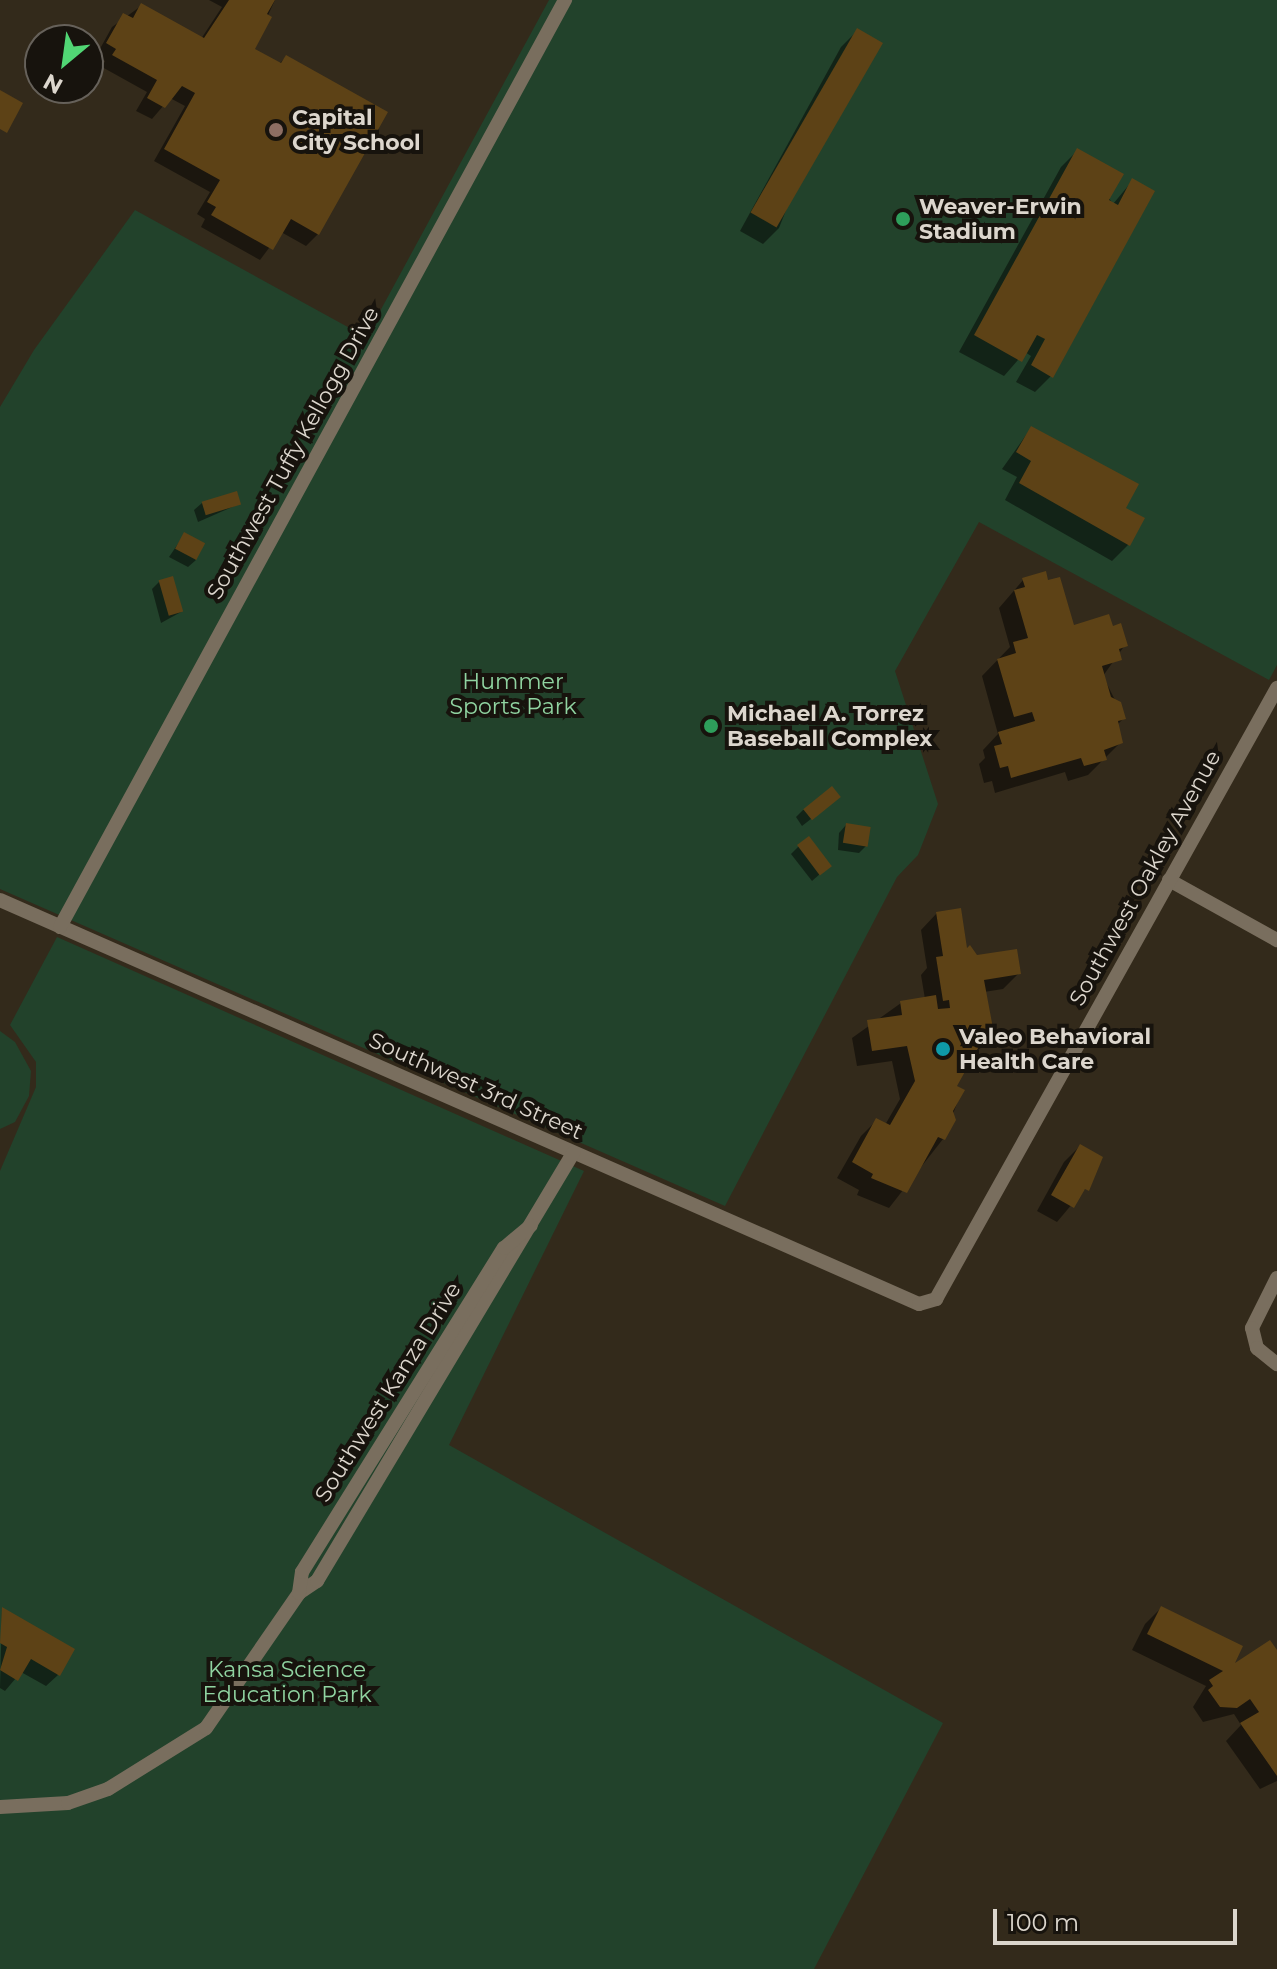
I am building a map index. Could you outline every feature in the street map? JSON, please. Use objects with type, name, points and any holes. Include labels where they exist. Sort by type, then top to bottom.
[{"type":"street","name":"Southwest Tuffy Kellogg Drive","points":[[60,927],[565,0]]},
{"type":"street","name":"Southwest Oakley Avenue","points":[[936,1299],[1277,688]]},
{"type":"street","points":[[1169,880],[1277,940]]},
{"type":"street","name":"Southwest 3rd Street","points":[[0,900],[919,1304],[936,1299]]},
{"type":"street","name":"Southwest Kanza Drive","points":[[0,1807],[68,1803],[108,1789],[168,1755],[206,1728],[234,1694],[299,1593],[317,1581],[573,1153]]},
{"type":"street","points":[[1277,1278],[1254,1321],[1252,1335],[1261,1353],[1277,1364]]},
{"type":"green space","name":"Hummer Sports Park","points":[[549,0],[1277,0],[1277,665],[1269,680],[979,522],[895,671],[938,804],[918,855],[897,877],[725,1206],[0,889],[0,407],[34,350],[135,210],[366,337]]},
{"type":"green space","name":"Kansa Science Education Park","points":[[57,937],[584,1171],[449,1445],[943,1723],[814,1969],[0,1969],[0,1171],[36,1087],[36,1062],[10,1025]]},
{"type":"green space","points":[[0,1031],[15,1042],[31,1071],[29,1096],[15,1122],[0,1129]]},
{"type":"building","name":"Capital City School","points":[[229,0],[275,0],[267,14],[272,17],[255,49],[281,63],[286,55],[388,112],[319,235],[291,219],[273,250],[211,215],[216,207],[207,202],[220,180],[164,149],[195,93],[182,86],[165,108],[147,98],[157,80],[112,55],[116,49],[106,43],[123,13],[133,18],[141,3],[204,38]]},
{"type":"building","points":[[857,28],[883,43],[776,227],[750,212]]},
{"type":"building","points":[[0,90],[23,103],[7,133],[0,129]]},
{"type":"building","points":[[1077,148],[1124,174],[1109,200],[1118,205],[1132,178],[1155,191],[1053,378],[1031,365],[1045,339],[1037,335],[1022,362],[974,335]]},
{"type":"building","points":[[1031,426],[1139,484],[1126,508],[1145,518],[1130,546],[1019,483],[1031,461],[1016,452]]},
{"type":"building","points":[[237,491],[241,504],[206,515],[202,502]]},
{"type":"building","points":[[184,532],[205,543],[196,560],[175,549]]},
{"type":"building","points":[[1046,571],[1048,580],[1060,577],[1074,625],[1109,614],[1113,626],[1121,623],[1128,646],[1119,649],[1122,660],[1102,666],[1111,697],[1121,702],[1126,719],[1118,721],[1123,743],[1104,750],[1107,760],[1084,766],[1081,758],[1011,778],[1008,766],[1000,768],[994,746],[1002,744],[998,732],[1035,721],[1032,712],[1014,717],[997,659],[1016,653],[1013,642],[1028,638],[1014,590],[1025,587],[1022,578]]},
{"type":"building","points":[[173,576],[183,612],[169,616],[159,580]]},
{"type":"building","points":[[832,786],[841,797],[812,820],[803,809]]},
{"type":"building","points":[[846,823],[871,827],[868,847],[843,843]]},
{"type":"building","points":[[809,836],[832,866],[820,875],[797,845]]},
{"type":"building","name":"Valeo Behavioral Health Care","points":[[961,908],[967,948],[970,945],[977,955],[1017,949],[1021,974],[984,980],[995,1039],[982,1041],[957,1086],[965,1090],[953,1111],[956,1120],[945,1140],[938,1137],[907,1193],[871,1178],[873,1174],[852,1162],[876,1118],[890,1125],[915,1081],[907,1046],[872,1051],[867,1020],[902,1015],[900,1001],[936,995],[938,1009],[950,1008],[949,1000],[943,1001],[936,957],[943,956],[936,912]]},
{"type":"building","points":[[1080,1144],[1103,1157],[1089,1191],[1085,1189],[1074,1208],[1051,1195]]},
{"type":"building","points":[[1161,1606],[1243,1646],[1235,1663],[1270,1640],[1277,1650],[1277,1776],[1240,1723],[1259,1712],[1250,1699],[1237,1708],[1220,1707],[1208,1690],[1213,1686],[1209,1680],[1223,1671],[1147,1634]]},
{"type":"building","points":[[2,1607],[75,1649],[60,1676],[31,1659],[18,1681],[0,1670],[7,1647],[0,1643]]},
{"type":"place","name":"Capital City School","points":[[276,130]]},
{"type":"place","name":"Weaver-Erwin Stadium","points":[[903,219]]},
{"type":"place","name":"Michael A. Torrez Baseball Complex","points":[[711,726]]},
{"type":"place","name":"Valeo Behavioral Health Care","points":[[943,1049]]}]
